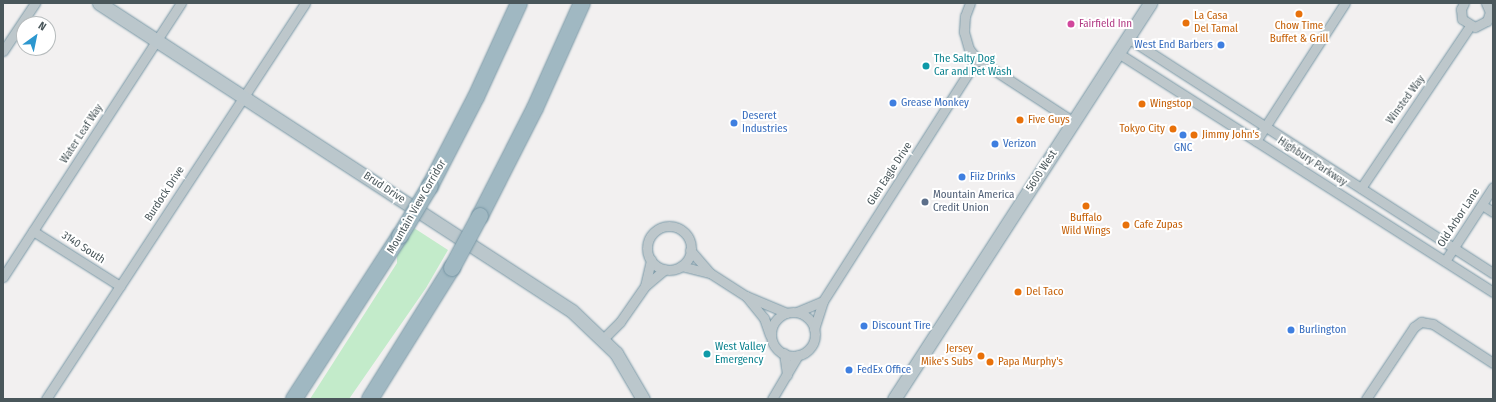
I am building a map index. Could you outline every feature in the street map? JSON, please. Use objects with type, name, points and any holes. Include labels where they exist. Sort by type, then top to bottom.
[{"type":"highway","points":[[454,142],[510,3]]},
{"type":"highway","name":"Mountain View Corridor","points":[[294,399],[400,236],[430,186],[454,142],[519,3]]},
{"type":"highway","points":[[370,399],[452,268],[480,216],[535,108],[582,3]]},
{"type":"main road","name":"Brud Drive","points":[[99,3],[540,290],[576,315],[603,338],[623,363],[643,399]]},
{"type":"main road","name":"5600 West","points":[[894,399],[1150,3]]},
{"type":"street","points":[[3,51],[34,3]]},
{"type":"street","name":"Water Leaf Way","points":[[3,277],[181,3]]},
{"type":"street","name":"Burdock Drive","points":[[46,399],[305,3]]},
{"type":"street","points":[[970,3],[965,16],[964,32],[969,49],[977,60],[1074,122]]},
{"type":"street","points":[[1256,141],[1345,3]]},
{"type":"street","points":[[1463,3],[1462,19],[1470,26],[1479,26],[1487,21],[1490,12],[1486,3]]},
{"type":"street","name":"Winsted Way","points":[[1361,188],[1470,26]]},
{"type":"street","name":"Highbury Parkway","points":[[1128,38],[1493,273]]},
{"type":"street","name":"Highbury Parkway","points":[[1118,53],[1493,292]]},
{"type":"street","name":"Glen Eagle Drive","points":[[814,329],[823,301],[977,60]]},
{"type":"street","name":"Old Arbor Lane","points":[[1445,261],[1493,187]]},
{"type":"street","points":[[1482,205],[1493,212]]},
{"type":"street","points":[[645,286],[651,260],[648,242],[652,234],[662,227],[681,230],[688,239],[690,250],[688,259],[681,266]]},
{"type":"street","name":"3140 South","points":[[33,231],[120,286]]},
{"type":"street","points":[[690,250],[710,273],[746,296],[787,313],[797,312],[823,301]]},
{"type":"street","points":[[651,260],[665,269]]},
{"type":"street","points":[[603,338],[620,322],[645,286],[665,269],[681,266],[710,273]]},
{"type":"street","points":[[746,296],[764,318],[774,345],[784,353],[798,355]]},
{"type":"street","points":[[772,399],[798,355],[811,345],[814,329],[808,318],[797,312]]},
{"type":"street","points":[[771,338],[774,322],[787,313]]},
{"type":"street","points":[[1366,399],[1414,327],[1424,321],[1433,324],[1493,363]]},
{"type":"street","points":[[784,353],[787,375]]},
{"type":"green space","points":[[414,228],[448,250],[426,288],[349,399],[310,399],[397,263],[397,255]]},
{"type":"place","name":"Chow Time Buffet & Grill","points":[[1299,14]]},
{"type":"place","name":"La Casa Del Tamal","points":[[1186,23]]},
{"type":"place","name":"Fairfield Inn","points":[[1071,24]]},
{"type":"place","name":"West End Barbers","points":[[1221,45]]},
{"type":"place","name":"The Salty Dog Car and Pet Wash","points":[[926,66]]},
{"type":"place","name":"Grease Monkey","points":[[893,103]]},
{"type":"place","name":"Wingstop","points":[[1142,104]]},
{"type":"place","name":"Five Guys","points":[[1020,120]]},
{"type":"place","name":"Deseret Industries","points":[[734,123]]},
{"type":"place","name":"Tokyo City","points":[[1173,129]]},
{"type":"place","name":"GNC","points":[[1183,135]]},
{"type":"place","name":"Jimmy John's","points":[[1194,135]]},
{"type":"place","name":"Verizon","points":[[995,144]]},
{"type":"place","name":"Fiiz Drinks","points":[[962,177]]},
{"type":"place","name":"Mountain America Credit Union","points":[[925,202]]},
{"type":"place","name":"Buffalo Wild Wings","points":[[1086,206]]},
{"type":"place","name":"Cafe Zupas","points":[[1126,225]]},
{"type":"place","name":"Del Taco","points":[[1018,292]]},
{"type":"place","name":"Discount Tire","points":[[864,326]]},
{"type":"place","name":"Burlington","points":[[1291,330]]},
{"type":"place","name":"West Valley Emergency","points":[[707,354]]},
{"type":"place","name":"Jersey Mike's Subs","points":[[981,356]]},
{"type":"place","name":"Papa Murphy's","points":[[990,362]]},
{"type":"place","name":"FedEx Office","points":[[849,370]]}]
